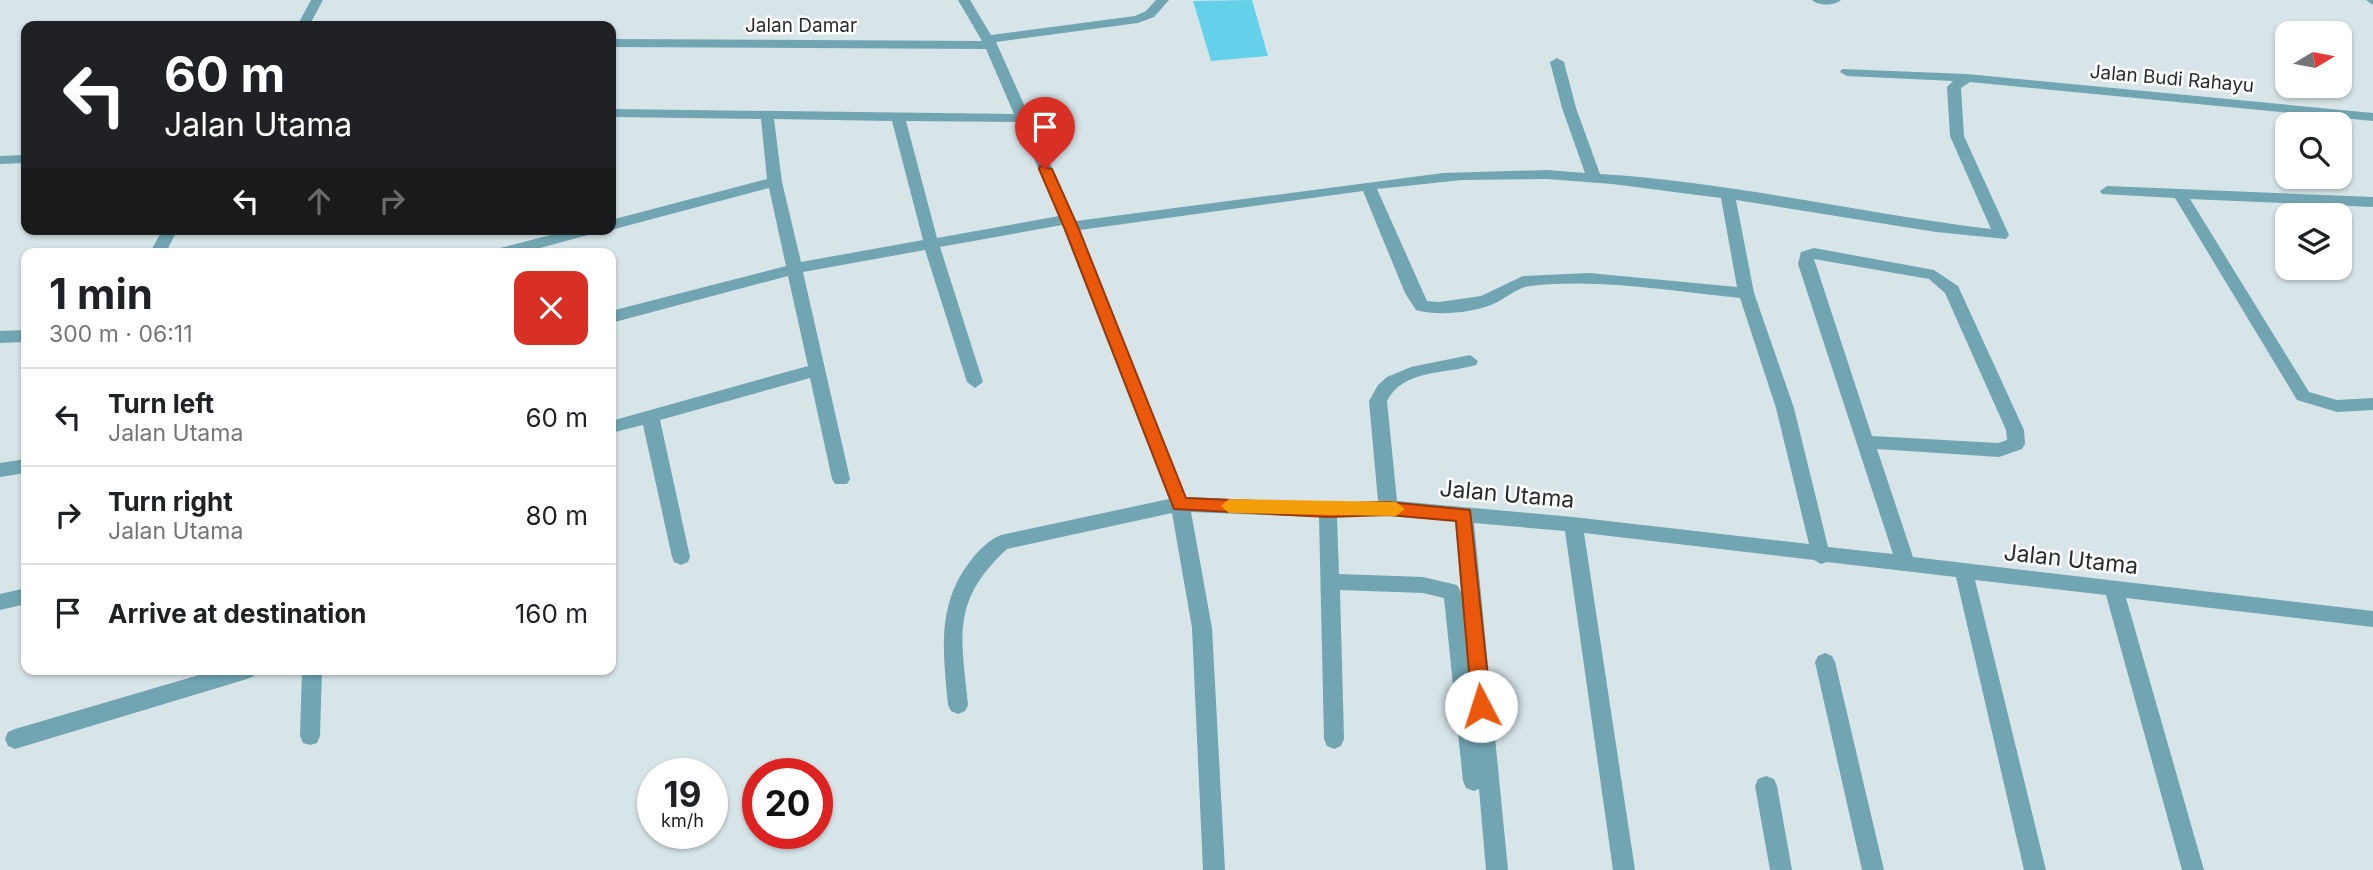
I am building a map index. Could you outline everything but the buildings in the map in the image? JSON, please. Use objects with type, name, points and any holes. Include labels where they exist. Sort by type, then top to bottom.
[{"type":"street","points":[[306,21],[317,0]]},
{"type":"street","points":[[964,0],[989,42],[1069,223],[1180,504],[1202,628],[1214,870]]},
{"type":"street","name":"Jalan Damar","points":[[616,43],[989,42],[1138,19],[1150,14],[1163,0]]},
{"type":"street","points":[[1818,0],[1835,0]]},
{"type":"street","points":[[1557,62],[1569,108],[1595,179]]},
{"type":"street","name":"Jalan Budi Rahayu","points":[[1847,72],[1966,78],[2373,117]]},
{"type":"street","points":[[616,316],[793,269],[931,243],[1069,223],[1482,174],[1595,179],[1727,192],[1931,228],[2001,235],[1956,136],[1954,87],[1966,78]]},
{"type":"street","points":[[616,113],[899,119],[1023,118]]},
{"type":"street","points":[[767,115],[775,182],[841,478]]},
{"type":"street","points":[[899,119],[931,243],[975,382]]},
{"type":"street","points":[[0,160],[21,159]]},
{"type":"street","points":[[616,224],[775,182]]},
{"type":"street","points":[[1368,186],[1413,293],[1422,306],[1439,308],[1485,301],[1523,281],[1589,278],[1746,293]]},
{"type":"street","points":[[2107,191],[2373,202]]},
{"type":"street","points":[[1727,192],[1746,293],[1785,408],[1821,556]]},
{"type":"street","points":[[2180,195],[2304,396],[2334,407],[2373,404]]},
{"type":"street","points":[[520,248],[570,235]]},
{"type":"street","points":[[1865,442],[2000,450],[2016,444],[2015,430],[1952,289],[1934,275],[1814,253],[1807,256],[1806,264],[1865,442],[1906,564]]},
{"type":"street","points":[[0,337],[21,337]]},
{"type":"street","points":[[1388,508],[1378,401],[1382,388],[1396,377],[1471,361]]},
{"type":"street","points":[[616,426],[816,370]]},
{"type":"street","points":[[650,416],[681,556]]},
{"type":"street","points":[[0,470],[21,467]]},
{"type":"street","name":"Jalan Utama","points":[[958,705],[951,622],[960,589],[979,560],[1001,542],[1180,504],[1328,510],[1388,508],[1573,524],[1821,556],[2113,587],[2373,619]]},
{"type":"street","points":[[1328,510],[1334,739]]},
{"type":"street","points":[[1464,515],[1496,870]]},
{"type":"street","points":[[1573,524],[1624,870]]},
{"type":"street","points":[[1964,572],[2035,870]]},
{"type":"street","points":[[1330,582],[1423,585],[1450,591],[1455,598],[1474,780]]},
{"type":"street","points":[[2113,587],[2193,870]]},
{"type":"street","points":[[0,602],[21,597]]},
{"type":"street","points":[[1825,662],[1873,870]]},
{"type":"street","points":[[15,739],[230,675]]},
{"type":"street","points":[[310,736],[312,675]]},
{"type":"street","points":[[1766,786],[1781,870]]},
{"type":"shaded area","points":[[1252,0],[1268,56],[1211,61],[1193,1]]},
{"type":"slow traffic","points":[[1229,506],[1328,510],[1396,509]]},
{"type":"route","points":[[1045,169],[1071,227],[1180,504],[1328,510],[1388,508],[1464,515],[1481,706]]}]
